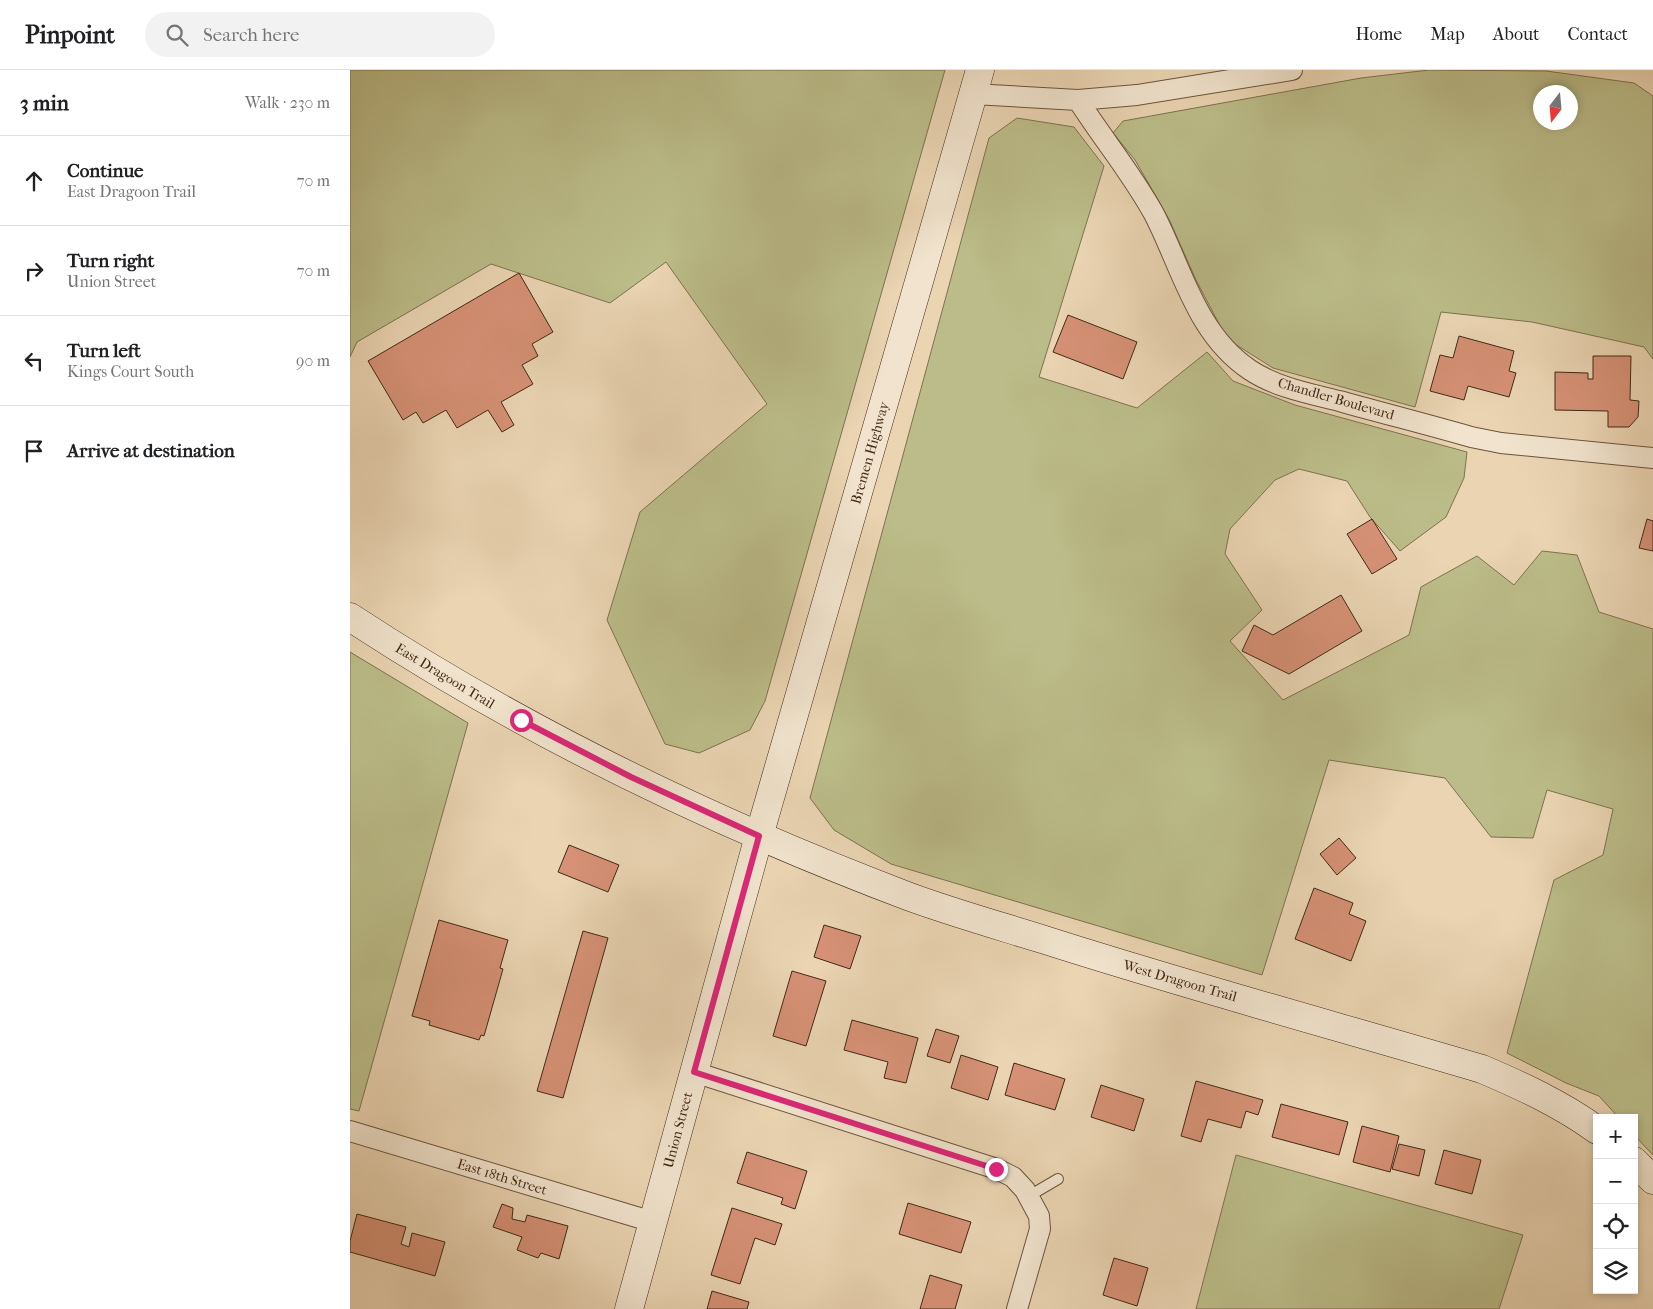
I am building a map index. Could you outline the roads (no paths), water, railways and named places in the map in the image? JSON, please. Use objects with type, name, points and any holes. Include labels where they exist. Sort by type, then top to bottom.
[{"type":"street","points":[[977,82],[1078,100],[1137,95],[1292,70]]},
{"type":"street","name":"Bremen Highway","points":[[759,836],[977,82]]},
{"type":"street","name":"Chandler Boulevard","points":[[1078,100],[1100,134],[1130,173],[1149,207],[1196,308],[1209,328],[1237,360],[1252,371],[1294,389],[1471,437],[1501,443],[1653,458]]},
{"type":"street","name":"East Dragoon Trail","points":[[350,617],[493,706],[631,777],[759,836]]},
{"type":"street","name":"Union Street","points":[[629,1309],[759,836]]},
{"type":"street","name":"West Dragoon Trail","points":[[759,836],[921,900],[1115,962],[1482,1069],[1530,1089],[1576,1115],[1593,1127]]},
{"type":"street","points":[[694,1072],[996,1169],[1013,1177],[1029,1196],[1039,1216],[1040,1229],[1017,1309]]},
{"type":"street","name":"East 18th Street","points":[[350,1131],[653,1222]]},
{"type":"street","points":[[1638,1165],[1653,1180]]},
{"type":"lane","points":[[1029,1196],[1058,1179]]}]
